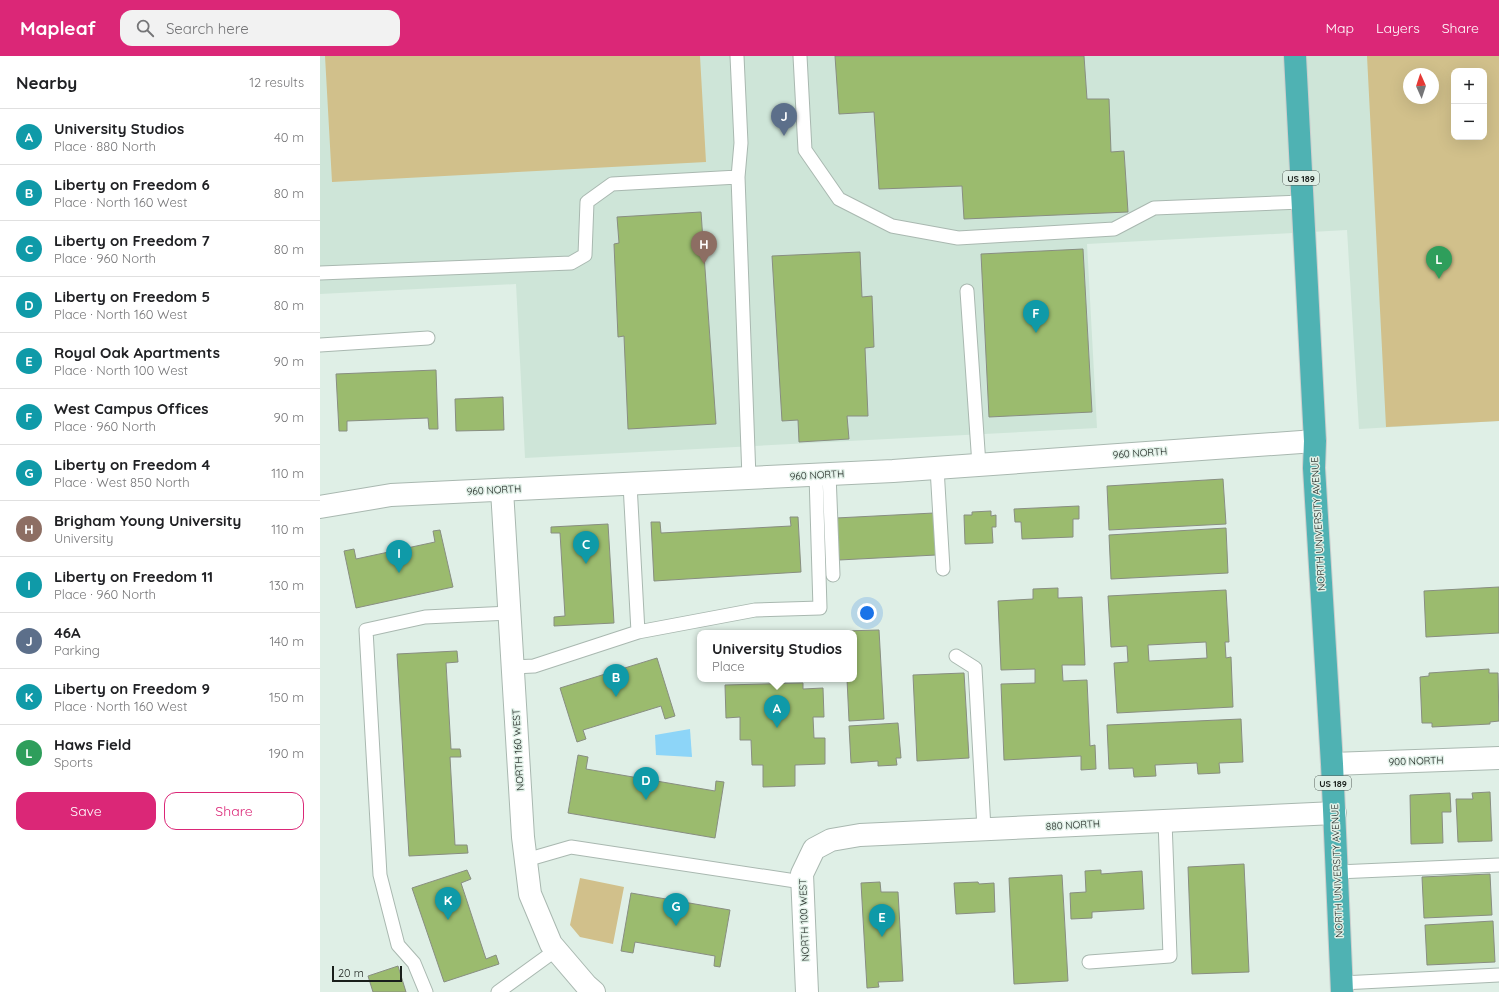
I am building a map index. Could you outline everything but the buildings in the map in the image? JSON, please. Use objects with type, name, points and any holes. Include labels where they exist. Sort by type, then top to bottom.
[{"type":"highway","name":"NORTH UNIVERSITY AVENUE","points":[[1295,56],[1315,441],[1314,468],[1338,872],[1342,988]]},
{"type":"street","name":"960 NORTH","points":[[320,506],[391,495],[937,468],[1315,441]]},
{"type":"street","name":"NORTH 160 WEST","points":[[502,490],[526,860],[530,894],[551,944],[593,991]]},
{"type":"street","name":"900 NORTH","points":[[1332,764],[1499,758]]},
{"type":"street","name":"880 NORTH","points":[[814,849],[831,840],[860,835],[1335,813]]},
{"type":"street","name":"NORTH 100 WEST","points":[[807,992],[802,874],[814,849]]},
{"type":"lane","points":[[737,56],[741,143],[738,177],[749,478]]},
{"type":"lane","points":[[800,56],[804,150],[839,199],[892,226],[958,238],[1107,230],[1114,229],[1154,208],[1302,202]]},
{"type":"lane","points":[[320,273],[571,263],[585,255],[587,202],[612,184],[738,177]]},
{"type":"lane","points":[[967,291],[978,465]]},
{"type":"lane","points":[[320,345],[428,338]]},
{"type":"lane","points":[[937,468],[943,569]]},
{"type":"lane","points":[[822,474],[833,575]]},
{"type":"lane","points":[[513,667],[534,666],[638,632],[755,610],[820,608],[822,474]]},
{"type":"lane","points":[[630,484],[638,632]]},
{"type":"lane","points":[[426,992],[414,963],[398,945],[380,875],[366,630],[424,617],[510,613]]},
{"type":"lane","points":[[956,656],[976,668],[984,829]]},
{"type":"lane","points":[[1089,962],[1170,956],[1164,821]]},
{"type":"lane","points":[[526,860],[571,847],[802,882]]},
{"type":"lane","points":[[1338,872],[1499,865]]},
{"type":"lane","points":[[498,992],[556,950]]},
{"type":"lane","points":[[1342,988],[1499,975]]},
{"type":"shaded area","points":[[320,56],[1499,56],[1499,421],[1359,429],[1347,230],[1087,244],[1097,428],[525,458],[516,284],[320,294]]},
{"type":"shaded area","points":[[325,56],[700,56],[706,162],[332,182]]},
{"type":"shaded area","points":[[1367,56],[1499,56],[1499,421],[1386,427]]},
{"type":"shaded area","points":[[580,878],[624,887],[613,944],[580,937],[570,925]]},
{"type":"water","points":[[690,729],[692,757],[656,755],[655,735]]},
{"type":"place","name":"46A","points":[[784,136]]},
{"type":"place","name":"Brigham Young University","points":[[704,264]]},
{"type":"place","name":"Haws Field","points":[[1439,279]]},
{"type":"place","name":"West Campus Offices","points":[[1036,333]]},
{"type":"place","name":"Liberty on Freedom 7","points":[[586,564]]},
{"type":"place","name":"Liberty on Freedom 11","points":[[399,573]]},
{"type":"place","name":"Liberty on Freedom 6","points":[[616,697]]},
{"type":"place","name":"University Studios","points":[[777,728]]},
{"type":"place","name":"Liberty on Freedom 5","points":[[646,800]]},
{"type":"place","name":"Liberty on Freedom 9","points":[[448,920]]},
{"type":"place","name":"Liberty on Freedom 4","points":[[676,926]]},
{"type":"place","name":"Royal Oak Apartments","points":[[882,937]]}]
